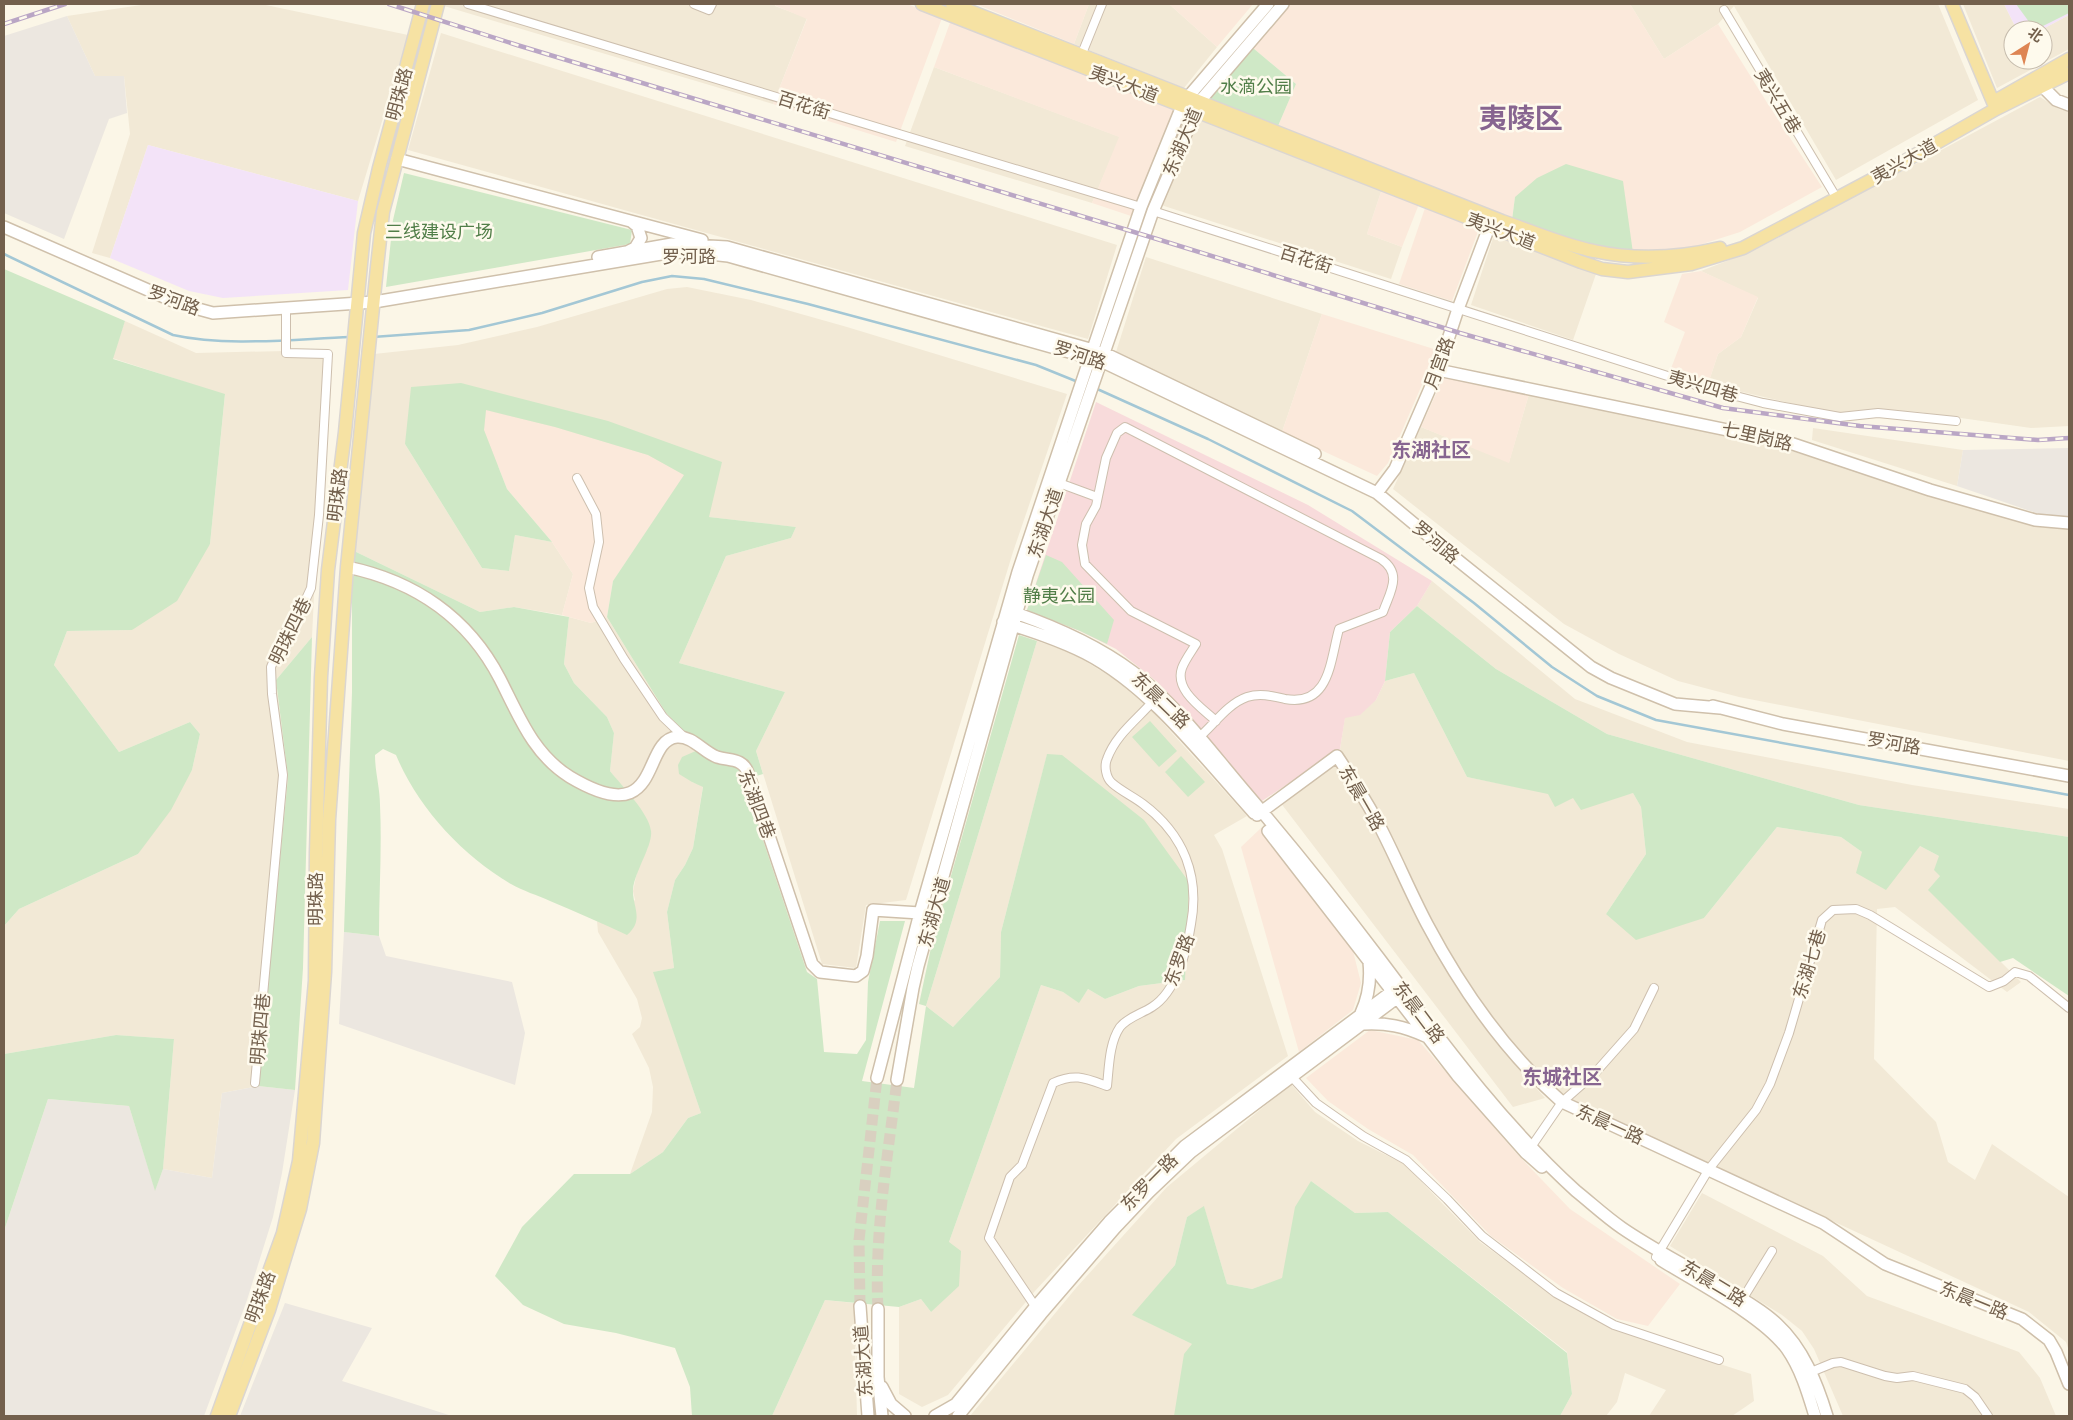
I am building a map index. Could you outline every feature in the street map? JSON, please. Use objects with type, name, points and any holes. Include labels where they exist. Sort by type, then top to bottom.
[{"type":"main road","name":"明珠路","points":[[217,1416],[283,1234],[299,1161],[315,982],[316,833],[321,677],[328,570],[352,369],[364,233],[379,168],[423,4]]},
{"type":"main road","name":"明珠路","points":[[229,1416],[269,1310],[297,1219],[313,1142],[325,972],[329,820],[347,567],[374,298],[384,212],[438,4]]},
{"type":"main road","name":"夷兴大道","points":[[922,4],[1502,221],[1592,251],[1636,258],[1690,254],[1740,241],[1995,106],[2069,73]]},
{"type":"main road","name":"夷兴大道","points":[[952,4],[1489,227],[1602,269],[1628,272],[1691,264],[1743,248],[1875,178],[2069,59]]},
{"type":"main road","name":"东湖大道","points":[[1097,355],[1141,207],[1191,104],[1268,4]]},
{"type":"main road","name":"东湖大道","points":[[1012,612],[1025,547],[1153,211],[1191,104],[1283,4]]},
{"type":"main road","points":[[1952,4],[1995,106]]},
{"type":"main road","points":[[2042,86],[2056,100],[2069,105]]},
{"type":"main road","name":"罗河路","points":[[398,159],[727,247],[1097,355],[1379,490],[1460,562],[1591,666],[1611,678],[1674,704],[1720,708],[1783,724],[2069,776]]},
{"type":"main road","points":[[629,252],[635,248],[641,238],[637,226],[630,220]]},
{"type":"main road","name":"月宫路","points":[[1379,490],[1396,469],[1438,370],[1458,308],[1489,227]]},
{"type":"main road","name":"罗河路","points":[[4,228],[180,304],[213,313],[357,302],[672,244],[727,247]]},
{"type":"main road","name":"罗河路","points":[[374,298],[673,252],[701,253],[728,256],[1097,355]]},
{"type":"main road","name":"七里岗路","points":[[1438,370],[1790,443],[1940,493],[2035,520],[2069,523]]},
{"type":"main road","name":"东湖大道","points":[[877,1078],[920,913],[1008,624],[1027,576],[1059,483],[1077,407]]},
{"type":"main road","points":[[347,567],[372,572],[402,584],[432,601],[454,619],[489,661],[500,678],[524,727],[539,752],[554,767],[581,783],[607,792],[622,795],[630,793],[643,784],[658,753],[667,742],[674,737],[685,738]]},
{"type":"main road","name":"东晨二路","points":[[1012,612],[1089,644],[1134,673],[1259,813],[1398,992],[1529,1150]]},
{"type":"main road","name":"东湖大道","points":[[897,1080],[915,981],[1008,624]]},
{"type":"main road","name":"东晨二路","points":[[1008,624],[1045,635],[1086,653],[1134,686],[1156,698]]},
{"type":"main road","name":"东湖四巷","points":[[685,738],[716,757],[733,759],[746,767],[812,964],[820,972],[856,976],[863,971],[867,956],[873,910],[920,913]]},
{"type":"main road","name":"东晨一路","points":[[1259,813],[1337,756],[1376,820],[1426,923],[1455,974],[1479,1010],[1518,1058],[1540,1083],[1562,1102],[1823,1222],[1885,1264],[2027,1322],[2049,1340],[2069,1384]]},
{"type":"main road","name":"东晨二路","points":[[1259,813],[1369,962],[1398,992],[1426,1036],[1457,1076],[1529,1150],[1622,1228],[1768,1329],[1786,1348],[1802,1375],[1820,1414]]},
{"type":"main road","points":[[1369,962],[1371,982],[1362,1020],[1403,1026],[1426,1036]]},
{"type":"main road","name":"东罗一路","points":[[935,1416],[956,1404],[1039,1310],[1191,1152],[1398,992]]},
{"type":"main road","name":"东罗一路","points":[[958,1416],[1109,1222],[1186,1146],[1362,1020]]},
{"type":"main road","name":"东晨二路","points":[[1658,1253],[1742,1300],[1776,1323],[1795,1344],[1811,1372],[1820,1414]]},
{"type":"main road","name":"东湖大道","points":[[860,1306],[868,1416]]},
{"type":"main road","name":"东湖大道","points":[[878,1309],[878,1377],[882,1416]]},
{"type":"main road","points":[[878,1377],[891,1404],[905,1416]]},
{"type":"street","name":"百花街","points":[[468,4],[1141,207]]},
{"type":"street","points":[[694,4],[709,10],[712,4]]},
{"type":"street","points":[[1081,56],[1102,4]]},
{"type":"street","name":"夷兴五巷","points":[[1724,10],[1832,192]]},
{"type":"street","name":"百花街","points":[[1153,211],[1458,308]]},
{"type":"street","name":"明珠四巷","points":[[255,1083],[283,775],[272,694],[271,667],[287,629],[311,588],[319,515],[328,354],[286,353],[286,308]]},
{"type":"street","name":"夷兴四巷","points":[[1458,308],[1705,388],[1763,402],[1840,418],[1878,413],[1956,421]]},
{"type":"street","points":[[1195,741],[1238,701],[1250,696],[1267,695],[1301,700],[1316,694],[1325,680],[1339,629],[1383,612],[1393,583],[1392,569],[1381,559],[1125,427],[1118,433],[1106,458],[1096,506],[1086,524],[1082,545],[1085,564],[1131,611],[1196,644],[1182,669],[1181,679],[1184,690],[1216,721]]},
{"type":"street","points":[[577,478],[596,514],[599,542],[589,588],[593,607],[624,659],[663,717],[685,738]]},
{"type":"street","points":[[1059,483],[1097,497]]},
{"type":"street","name":"东罗路","points":[[1039,1310],[989,1238],[1010,1177],[1022,1165],[1053,1083],[1065,1078],[1081,1076],[1107,1086],[1113,1042],[1119,1029],[1126,1020],[1152,1007],[1165,997],[1176,977],[1192,923],[1194,880],[1184,852],[1168,828],[1145,806],[1110,782],[1105,770],[1107,759],[1124,730],[1156,698]]},
{"type":"street","name":"东湖七巷","points":[[1658,1253],[1709,1168],[1756,1110],[1770,1084],[1789,1032],[1822,920],[1833,910],[1856,909],[1870,915],[1989,986],[2004,982],[2015,972],[2029,976],[2069,1008]]},
{"type":"street","points":[[1529,1150],[1562,1102],[1594,1073],[1634,1029],[1654,988]]},
{"type":"street","points":[[1291,1076],[1316,1103],[1364,1136],[1406,1160],[1482,1236],[1556,1292],[1614,1325],[1719,1360]]},
{"type":"street","points":[[1742,1300],[1772,1251]]},
{"type":"street","points":[[1811,1372],[1833,1363],[1841,1362],[1885,1376],[1897,1378],[1912,1376],[1932,1380],[1970,1392],[1988,1416]]},
{"type":"shaded area","points":[[148,4],[261,4],[408,35],[358,201],[148,145],[110,258],[92,253],[130,134],[124,76],[95,76],[67,16]]},
{"type":"shaded area","points":[[445,4],[775,4],[775,6],[807,18],[773,104],[444,6]]},
{"type":"shaded area","points":[[775,4],[907,4],[942,18],[896,142],[773,104],[807,19]]},
{"type":"shaded area","points":[[976,4],[1089,4],[1074,44]]},
{"type":"shaded area","points":[[1089,4],[1169,4],[1217,47],[1184,88],[1074,44]]},
{"type":"shaded area","points":[[1169,4],[1253,4],[1217,47]]},
{"type":"shaded area","points":[[1290,4],[1630,4],[1664,59],[1718,24],[1822,187],[1740,232],[1693,247],[1633,253],[1515,197],[1512,220],[1278,126],[1296,84],[1253,48]]},
{"type":"shaded area","points":[[1630,4],[1938,4],[1978,100],[1836,180],[1734,6],[1718,24],[1664,59]]},
{"type":"shaded area","points":[[1963,4],[2004,4],[2012,20],[2003,20],[2003,70],[2030,70],[1997,88]]},
{"type":"shaded area","points":[[2004,4],[2069,4],[2069,15],[2053,24],[2053,20],[2012,20]]},
{"type":"shaded area","points":[[2069,15],[2069,49],[2053,58],[2053,24]]},
{"type":"shaded area","points":[[67,16],[95,76],[124,76],[127,113],[109,119],[64,239],[4,213],[4,36]]},
{"type":"shaded area","points":[[951,20],[1174,108],[1131,216],[1092,203],[1119,137],[934,67]]},
{"type":"shaded area","points":[[441,33],[1117,245],[1088,339],[408,150]]},
{"type":"shaded area","points":[[934,67],[1120,137],[1092,203],[905,146]]},
{"type":"shaded area","points":[[2040,97],[2059,109],[2069,112],[2069,426],[2031,428],[1919,412],[1873,409],[1842,415],[1708,384],[1718,354],[1741,337],[1758,298],[1701,271],[1755,250]]},
{"type":"shaded area","points":[[1197,117],[1382,189],[1367,234],[1402,247],[1391,279],[1161,205]]},
{"type":"shaded area","points":[[148,145],[358,201],[348,290],[223,298],[189,291],[110,258]]},
{"type":"shaded area","points":[[1382,189],[1419,204],[1402,247],[1367,234]]},
{"type":"shaded area","points":[[1425,208],[1479,229],[1452,301],[1399,284]]},
{"type":"shaded area","points":[[1494,235],[1596,274],[1573,340],[1471,305]]},
{"type":"shaded area","points":[[1146,257],[1322,314],[1282,432],[1116,352]]},
{"type":"shaded area","points":[[1701,271],[1758,297],[1741,337],[1718,354],[1708,384],[1670,371],[1685,332],[1664,322],[1682,274]]},
{"type":"shaded area","points":[[687,287],[751,300],[847,327],[1067,394],[1013,552],[906,900],[866,905],[856,968],[822,964],[756,751],[785,692],[679,663],[726,556],[791,538],[796,527],[708,517],[405,444],[482,568],[509,571],[515,535],[552,542],[573,574],[562,615],[514,607],[480,612],[352,550],[374,354],[458,345],[537,327],[667,289]]},
{"type":"shaded area","points":[[1322,314],[1437,350],[1388,463],[1377,476],[1282,432]]},
{"type":"shaded area","points":[[125,321],[196,353],[326,350],[312,637],[276,680],[288,777],[258,1086],[222,1093],[212,1178],[163,1169],[174,1039],[116,1035],[4,1054],[4,926],[19,909],[138,854],[192,770],[200,734],[190,722],[119,752],[54,665],[67,631],[132,630],[210,544],[225,395],[112,358]]},
{"type":"shaded area","points":[[1444,376],[1529,394],[1509,463],[1421,427]]},
{"type":"shaded area","points":[[1529,394],[1788,450],[2038,526],[2069,528],[2069,761],[1739,697],[1678,681],[1619,654],[1564,624],[1393,489],[1421,427],[1509,462]]},
{"type":"shaded area","points":[[1096,402],[1308,505],[1432,581],[1417,606],[1390,632],[1385,681],[1376,700],[1360,715],[1345,718],[1340,749],[1262,801],[1206,739],[1186,712],[1156,681],[1116,649],[1080,631],[1027,610]]},
{"type":"shaded area","points":[[486,410],[555,427],[648,455],[685,475],[613,581],[607,617],[591,623],[562,615],[573,574],[552,542],[507,489],[484,430]]},
{"type":"shaded area","points":[[1813,428],[1963,450],[1957,486],[1812,440]]},
{"type":"shaded area","points":[[2069,448],[2069,521],[2045,516],[1957,486],[1963,450]]},
{"type":"shaded area","points":[[1432,581],[1575,699],[1687,742],[1912,785],[2069,809],[2069,837],[1859,805],[1607,734],[1496,669],[1417,606]]},
{"type":"shaded area","points":[[569,617],[591,623],[607,617],[666,713],[687,734],[698,750],[691,754],[692,782],[703,786],[693,848],[675,880],[667,912],[674,968],[654,972],[701,1113],[688,1118],[663,1152],[630,1174],[652,1112],[653,1087],[649,1068],[632,1034],[640,1027],[642,1018],[637,999],[598,932],[597,921],[605,924],[635,900],[633,891],[638,867],[648,847],[629,796],[610,771],[614,733],[607,717],[574,683],[564,664]]},
{"type":"shaded area","points":[[1037,641],[1072,653],[1116,680],[1153,712],[1247,816],[1214,835],[1222,849],[1288,1056],[1176,1139],[1035,1291],[948,1395],[922,1407],[899,1394],[899,1307],[921,1299],[931,1312],[949,1242],[1041,985],[1063,992],[1079,1002],[1088,989],[1105,999],[1139,986],[1185,980],[1047,755],[1001,932],[1000,977],[953,1027],[926,1006]]},
{"type":"shaded area","points":[[1414,673],[1467,777],[1573,798],[1620,796],[1633,793],[1641,807],[1646,854],[1606,914],[1704,918],[1777,827],[1841,837],[1862,852],[1920,846],[1939,856],[1940,876],[1929,890],[2021,982],[2007,992],[1895,907],[1877,909],[1874,1059],[1936,1122],[1948,1162],[1975,1180],[1992,1144],[2069,1197],[2069,1351],[2066,1342],[2029,1312],[1558,1094],[1519,1051],[1484,1005],[1435,931],[1380,816],[1340,749],[1345,717],[1376,700],[1385,681]]},
{"type":"shaded area","points":[[1337,764],[1381,840],[1464,997],[1508,1056],[1545,1098],[1513,1107],[1280,802]]},
{"type":"shaded area","points":[[1261,828],[1352,947],[1361,983],[1353,1010],[1299,1052],[1241,847]]},
{"type":"shaded area","points":[[344,932],[379,936],[386,956],[512,982],[525,1033],[515,1085],[339,1024]]},
{"type":"shaded area","points":[[1370,1030],[1418,1040],[1517,1154],[1570,1209],[1680,1284],[1648,1326],[1617,1319],[1563,1288],[1491,1236],[1413,1155],[1368,1129],[1328,1101],[1306,1078]]},
{"type":"shaded area","points":[[1291,1084],[1315,1112],[1358,1141],[1404,1164],[1480,1242],[1557,1298],[1614,1330],[1751,1374],[1754,1401],[1732,1416],[1649,1416],[1666,1390],[1625,1373],[1617,1402],[1606,1416],[1560,1416],[1572,1394],[1567,1352],[1388,1212],[1355,1213],[1311,1181],[1289,1248],[1282,1279],[1252,1289],[1227,1284],[1204,1207],[1187,1217],[1175,1265],[1133,1315],[1192,1344],[1252,1416],[970,1416],[1076,1288],[1167,1187]]},
{"type":"shaded area","points":[[258,1086],[295,1090],[282,1173],[273,1217],[247,1300],[204,1416],[4,1416],[4,1231],[48,1099],[129,1106],[155,1190],[163,1169],[212,1178],[222,1093]]},
{"type":"shaded area","points":[[1702,1193],[1823,1256],[1867,1296],[2019,1352],[2040,1378],[2056,1416],[1843,1416],[1814,1349],[1802,1331],[1782,1315],[1670,1246]]},
{"type":"shaded area","points":[[825,1300],[854,1303],[857,1416],[772,1416]]},
{"type":"shaded area","points":[[285,1303],[372,1328],[342,1381],[452,1416],[240,1416]]},
{"type":"green space","points":[[2016,4],[2069,4],[2069,13],[2053,21],[2028,20]]},
{"type":"green space","name":"水滴公园","points":[[1253,48],[1296,84],[1278,126],[1208,98]]},
{"type":"green space","points":[[1566,164],[1623,181],[1633,253],[1588,245],[1512,220],[1515,197],[1537,178]]},
{"type":"green space","name":"三线建设广场","points":[[404,173],[632,230],[630,244],[386,287],[393,220]]},
{"type":"green space","points":[[4,269],[125,321],[113,359],[225,394],[210,544],[177,601],[132,630],[67,631],[54,665],[119,752],[190,722],[200,734],[192,770],[171,810],[138,854],[19,909],[4,926]]},
{"type":"green space","points":[[461,383],[608,421],[722,462],[709,517],[796,527],[791,538],[726,556],[679,663],[785,692],[756,751],[763,774],[743,780],[807,972],[817,979],[824,1052],[857,1054],[866,1040],[868,982],[880,921],[905,921],[862,1081],[914,1088],[926,1006],[953,1027],[1000,977],[1001,932],[1047,754],[1062,755],[1144,820],[1189,882],[1185,980],[1139,986],[1105,999],[1088,989],[1079,1003],[1063,992],[1041,985],[949,1242],[961,1251],[959,1286],[931,1312],[921,1299],[899,1307],[825,1300],[772,1416],[692,1416],[690,1387],[675,1348],[616,1333],[564,1324],[523,1305],[495,1276],[522,1227],[574,1174],[630,1174],[663,1152],[688,1118],[701,1113],[653,972],[674,968],[667,912],[675,880],[693,848],[703,787],[679,774],[678,765],[682,757],[698,750],[687,734],[666,713],[607,617],[613,581],[684,475],[648,455],[555,427],[486,410],[484,430],[507,489],[552,542],[515,535],[509,571],[482,568],[405,444],[411,387]]},
{"type":"green space","points":[[352,550],[480,612],[514,607],[569,617],[564,664],[574,683],[607,717],[614,733],[610,771],[640,808],[651,831],[649,843],[634,882],[633,895],[637,918],[627,935],[516,886],[475,859],[443,828],[429,811],[405,775],[396,755],[383,749],[375,755],[381,821],[379,936],[344,932],[352,692]]},
{"type":"green space","name":"静夷公园","points":[[1046,555],[1062,562],[1114,620],[1107,644],[1027,610]]},
{"type":"green space","points":[[1417,606],[1496,669],[1607,734],[1859,805],[2069,837],[2069,996],[2013,958],[2000,962],[1928,890],[1940,876],[1934,870],[1939,856],[1920,846],[1886,890],[1856,873],[1862,852],[1841,837],[1777,827],[1704,918],[1636,940],[1606,914],[1646,854],[1641,807],[1633,793],[1581,810],[1573,798],[1555,807],[1548,794],[1467,777],[1414,673],[1385,681],[1390,632]]},
{"type":"green space","points":[[1019,635],[1037,641],[926,1006],[919,1004],[932,943]]},
{"type":"green space","points":[[312,637],[303,968],[295,1090],[258,1086],[288,777],[276,680]]},
{"type":"green space","points":[[1150,721],[1177,751],[1159,767],[1132,737]]},
{"type":"green space","points":[[1181,756],[1205,782],[1188,797],[1165,772]]},
{"type":"green space","points":[[116,1035],[174,1039],[163,1169],[155,1191],[129,1106],[48,1099],[4,1231],[4,1054]]},
{"type":"green space","points":[[1311,1181],[1355,1213],[1388,1212],[1567,1353],[1572,1394],[1560,1416],[1174,1416],[1184,1354],[1192,1344],[1132,1315],[1175,1265],[1187,1217],[1204,1206],[1227,1284],[1252,1289],[1282,1278],[1295,1207]]},
{"type":"waterway","points":[[4,254],[173,335],[216,341],[350,337]]},
{"type":"waterway","points":[[373,337],[469,330],[542,313],[642,282],[672,276],[704,279],[808,304],[1036,365],[1078,382]]},
{"type":"waterway","points":[[1095,388],[1208,439],[1352,511],[1474,603],[1552,667],[1597,696],[1656,720],[2069,795]]},
{"type":"tunnel","points":[[860,1306],[859,1240],[877,1078]]},
{"type":"tunnel","points":[[878,1309],[877,1280],[880,1223],[897,1080]]},
{"type":"railway","points":[[4,24],[65,4]]},
{"type":"railway","points":[[389,4],[517,45],[1460,333],[1723,408],[1860,426],[2038,440],[2069,438]]},
{"type":"district","name":"夷陵区","points":[[1521,117]]},
{"type":"district","name":"东湖社区","points":[[1431,449]]},
{"type":"district","name":"东城社区","points":[[1562,1076]]}]
